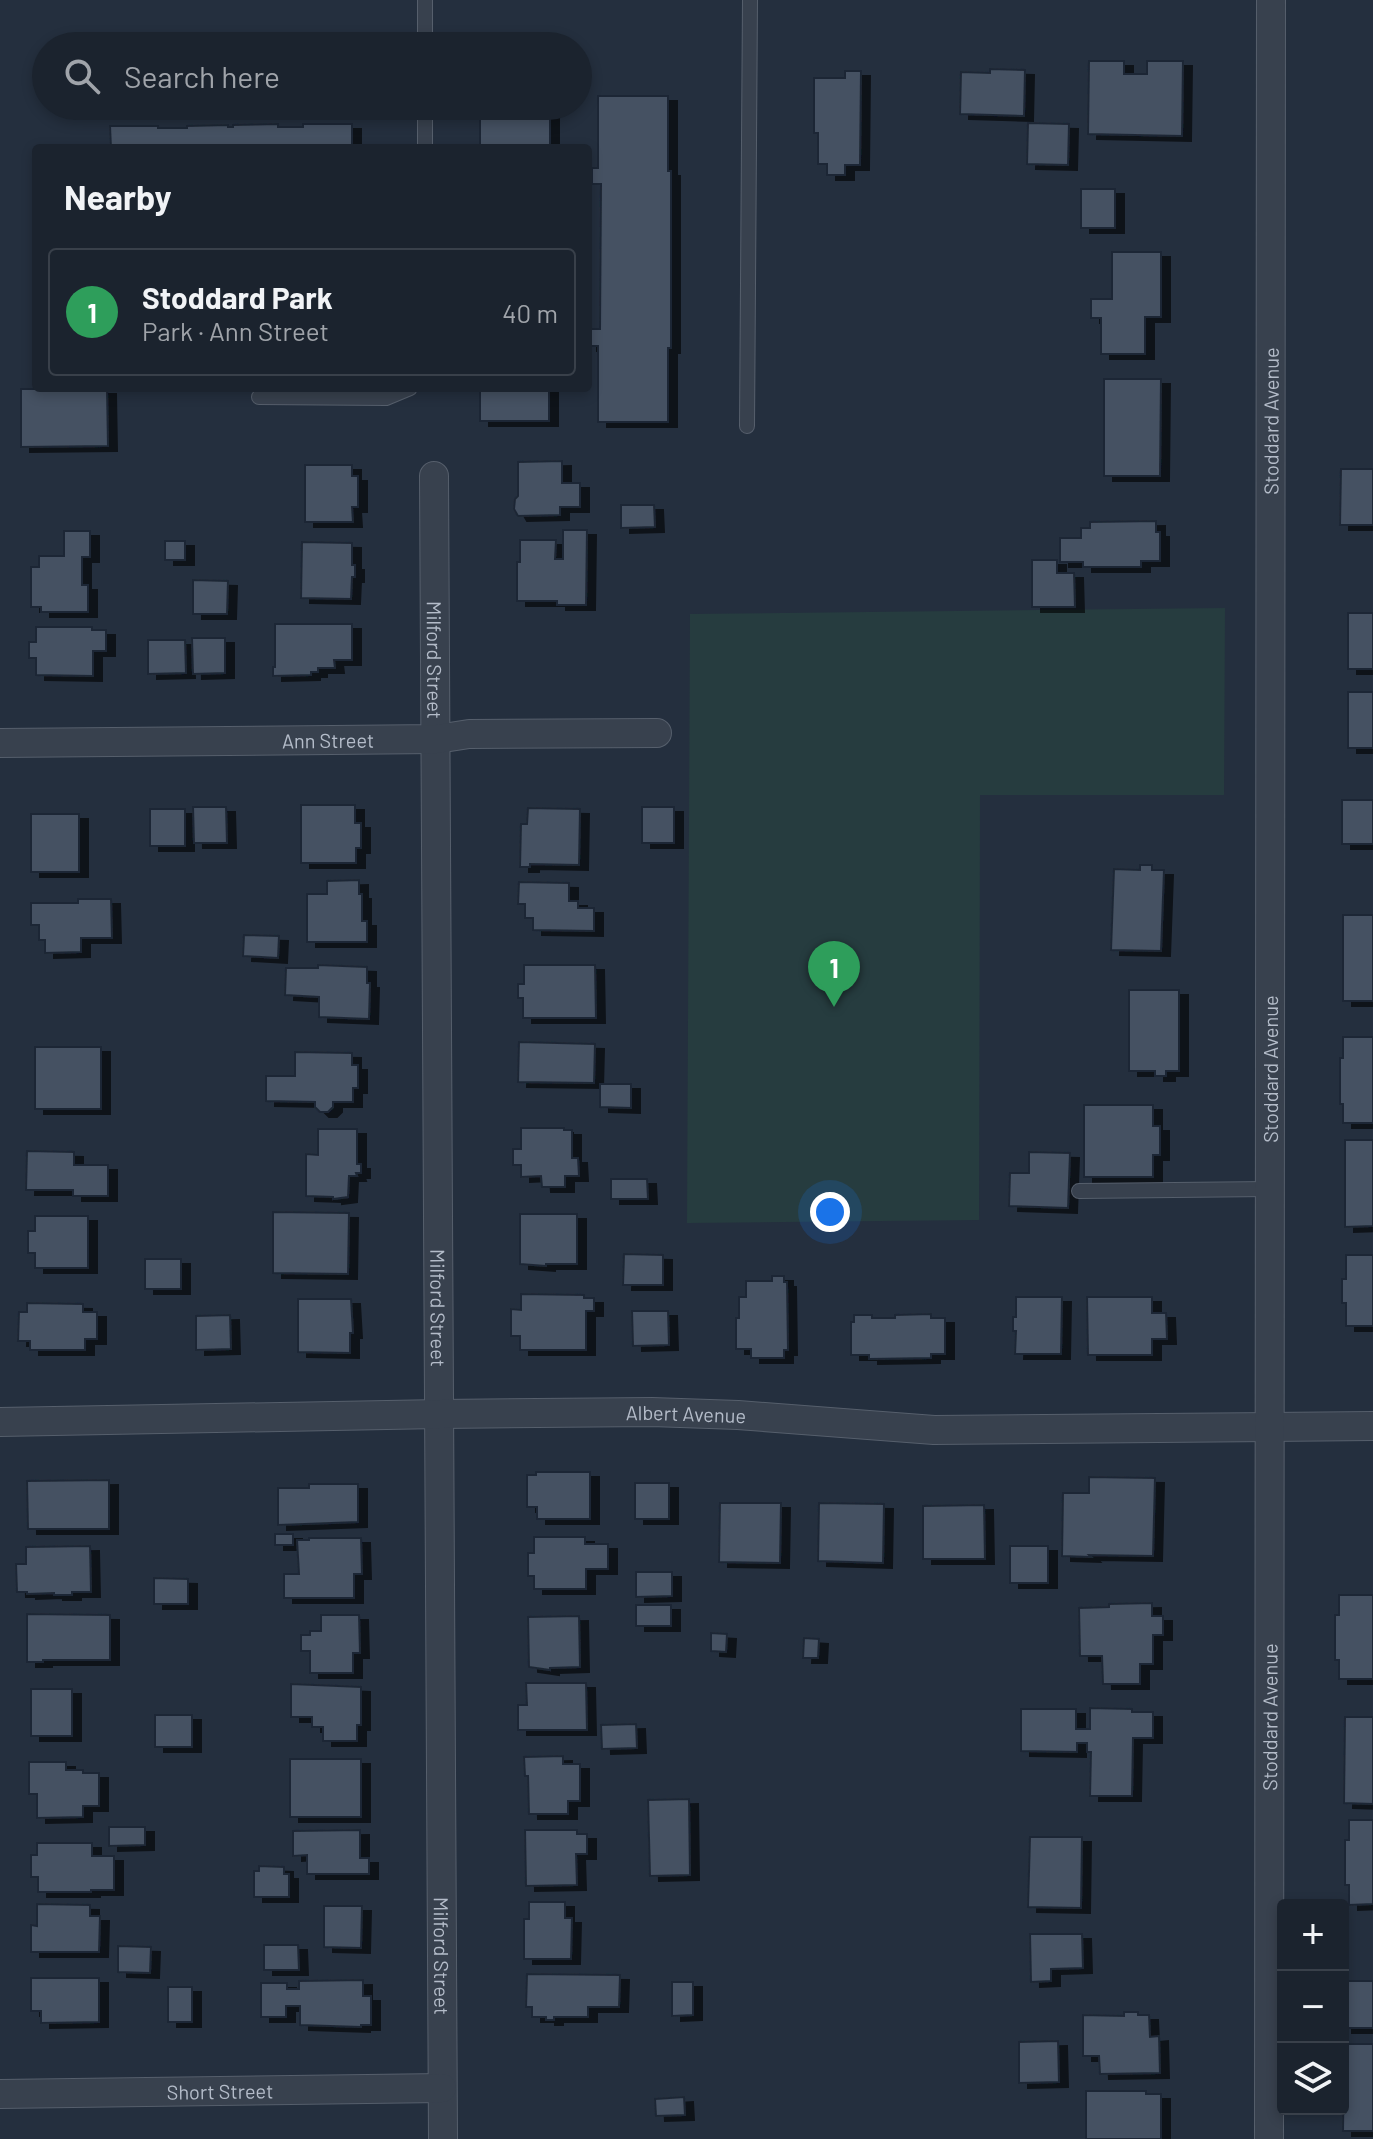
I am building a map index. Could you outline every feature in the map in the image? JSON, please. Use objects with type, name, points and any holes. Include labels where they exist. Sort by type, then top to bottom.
[{"type":"street","name":"Stoddard Avenue","points":[[1269,2139],[1271,0]]},
{"type":"street","name":"Milford Street","points":[[434,476],[443,2139]]},
{"type":"street","name":"Ann Street","points":[[0,743],[437,739],[469,734],[657,733]]},
{"type":"street","name":"Albert Avenue","points":[[0,1422],[652,1412],[738,1415],[934,1430],[1373,1426]]},
{"type":"street","name":"Short Street","points":[[0,2094],[442,2088]]},
{"type":"lane","points":[[425,0],[425,32]]},
{"type":"lane","points":[[747,426],[750,0]]},
{"type":"lane","points":[[425,120],[425,144]]},
{"type":"lane","points":[[259,397],[386,398],[400,392]]},
{"type":"lane","points":[[1079,1191],[1269,1189]]},
{"type":"green space","points":[[1225,608],[1224,795],[980,795],[979,1220],[687,1223],[690,614]]},
{"type":"building","points":[[1089,61],[1124,61],[1124,74],[1147,74],[1147,61],[1183,61],[1182,136],[1088,134]]},
{"type":"building","points":[[990,69],[1025,70],[1024,116],[960,114],[961,72],[990,73]]},
{"type":"building","points":[[845,71],[861,71],[860,165],[845,165],[845,175],[827,175],[827,164],[818,164],[818,133],[814,133],[814,78],[845,78]]},
{"type":"building","points":[[598,96],[668,96],[671,348],[668,348],[668,422],[598,422],[598,346],[592,346],[592,329],[600,329],[601,184],[592,184],[592,168],[598,168]]},
{"type":"building","points":[[480,120],[550,120],[550,144],[480,144]]},
{"type":"building","points":[[1028,123],[1069,124],[1068,165],[1027,164]]},
{"type":"building","points":[[303,124],[352,124],[352,144],[111,144],[110,126],[187,128],[233,125],[303,127]]},
{"type":"building","points":[[1081,189],[1115,189],[1115,228],[1081,228]]},
{"type":"building","points":[[1112,252],[1161,252],[1161,317],[1145,317],[1145,354],[1101,354],[1101,318],[1091,318],[1091,299],[1112,299]]},
{"type":"building","points":[[1104,379],[1161,379],[1160,476],[1104,476]]},
{"type":"building","points":[[21,389],[32,389],[32,392],[107,392],[108,446],[21,447]]},
{"type":"building","points":[[480,392],[549,392],[549,421],[480,421]]},
{"type":"building","points":[[562,461],[562,483],[580,483],[580,507],[560,507],[560,515],[518,516],[514,509],[518,496],[518,462]]},
{"type":"building","points":[[305,465],[352,465],[352,476],[358,476],[358,507],[352,507],[353,522],[305,522]]},
{"type":"building","points":[[1341,469],[1373,469],[1373,525],[1340,525]]},
{"type":"building","points":[[621,505],[654,505],[655,527],[621,528]]},
{"type":"building","points":[[1156,521],[1156,532],[1160,532],[1160,561],[1141,561],[1141,567],[1083,567],[1083,562],[1060,562],[1060,538],[1081,538],[1081,528],[1090,528],[1090,522]]},
{"type":"building","points":[[563,530],[587,530],[586,605],[517,601],[520,540],[556,540],[555,559],[563,559]]},
{"type":"building","points":[[64,531],[90,531],[90,557],[82,557],[82,585],[88,585],[88,612],[41,612],[41,607],[31,607],[31,567],[39,567],[39,556],[64,556]]},
{"type":"building","points":[[165,541],[185,541],[185,560],[165,560]]},
{"type":"building","points":[[302,542],[352,543],[355,577],[352,577],[351,599],[301,598]]},
{"type":"building","points":[[1032,560],[1057,560],[1057,573],[1074,573],[1075,607],[1032,607]]},
{"type":"building","points":[[193,580],[228,581],[227,614],[193,614]]},
{"type":"building","points":[[1348,613],[1373,613],[1373,669],[1348,669]]},
{"type":"building","points":[[275,624],[352,624],[352,660],[334,660],[335,668],[318,668],[318,672],[311,672],[311,675],[273,676]]},
{"type":"building","points":[[36,627],[106,630],[106,651],[93,651],[93,676],[36,675],[36,658],[29,658],[29,642],[36,642]]},
{"type":"building","points":[[192,638],[225,638],[225,673],[193,674]]},
{"type":"building","points":[[148,640],[185,640],[186,673],[148,674]]},
{"type":"building","points":[[1348,692],[1373,692],[1373,748],[1348,748]]},
{"type":"building","points":[[1342,800],[1373,800],[1373,844],[1342,844]]},
{"type":"building","points":[[301,805],[355,805],[355,823],[361,823],[361,848],[356,848],[356,863],[301,863]]},
{"type":"building","points":[[193,807],[226,807],[227,843],[194,843]]},
{"type":"building","points":[[642,807],[674,807],[674,843],[642,843]]},
{"type":"building","points":[[528,808],[580,809],[579,865],[530,864],[530,867],[520,867],[521,824],[527,824]]},
{"type":"building","points":[[150,809],[185,809],[185,846],[150,846]]},
{"type":"building","points":[[31,814],[79,814],[79,872],[31,872]]},
{"type":"building","points":[[1140,865],[1152,865],[1152,870],[1164,870],[1161,951],[1111,950],[1114,869],[1140,870]]},
{"type":"building","points":[[359,880],[362,921],[367,921],[367,942],[307,942],[307,894],[327,894],[327,881]]},
{"type":"building","points":[[519,882],[569,883],[569,901],[578,901],[578,908],[594,908],[594,931],[533,930],[533,918],[525,918],[525,904],[518,904]]},
{"type":"building","points":[[78,899],[111,899],[112,938],[81,938],[81,952],[45,953],[45,940],[39,940],[39,925],[31,925],[31,903],[78,903]]},
{"type":"building","points":[[1343,915],[1373,915],[1373,1001],[1343,1001]]},
{"type":"building","points":[[244,935],[279,936],[278,958],[243,956]]},
{"type":"building","points":[[318,965],[367,967],[369,1019],[319,1017],[319,997],[285,995],[286,968],[318,968]]},
{"type":"building","points":[[524,965],[595,965],[596,1018],[523,1018],[523,998],[518,998],[518,984],[524,984]]},
{"type":"building","points":[[1129,990],[1179,990],[1179,1071],[1166,1071],[1166,1076],[1155,1076],[1155,1071],[1129,1071]]},
{"type":"building","points":[[1343,1037],[1373,1037],[1373,1123],[1343,1123],[1340,1058],[1343,1058]]},
{"type":"building","points":[[519,1042],[595,1044],[594,1083],[518,1082]]},
{"type":"building","points":[[35,1047],[101,1047],[101,1109],[35,1109]]},
{"type":"building","points":[[295,1052],[352,1053],[352,1065],[358,1065],[358,1088],[353,1088],[353,1102],[333,1102],[328,1112],[320,1112],[315,1102],[266,1101],[266,1076],[295,1076]]},
{"type":"building","points":[[600,1084],[631,1084],[631,1108],[600,1107]]},
{"type":"building","points":[[1084,1105],[1153,1105],[1153,1126],[1160,1126],[1160,1155],[1153,1155],[1153,1177],[1084,1177]]},
{"type":"building","points":[[521,1128],[572,1130],[572,1158],[578,1158],[579,1176],[565,1176],[565,1187],[542,1187],[541,1176],[521,1177],[521,1165],[513,1165],[513,1149],[521,1149]]},
{"type":"building","points":[[318,1129],[357,1129],[357,1164],[361,1164],[361,1173],[349,1176],[348,1197],[306,1196],[306,1154],[318,1155]]},
{"type":"building","points":[[1345,1140],[1373,1140],[1373,1226],[1345,1227]]},
{"type":"building","points":[[27,1151],[74,1152],[74,1165],[108,1165],[108,1196],[73,1196],[73,1190],[26,1190]]},
{"type":"building","points":[[1029,1152],[1070,1153],[1068,1208],[1009,1206],[1010,1173],[1029,1173]]},
{"type":"building","points":[[611,1179],[647,1179],[648,1199],[611,1199]]},
{"type":"building","points":[[273,1212],[349,1213],[348,1274],[273,1273]]},
{"type":"building","points":[[520,1214],[577,1214],[577,1264],[520,1264]]},
{"type":"building","points":[[35,1216],[88,1216],[88,1268],[35,1268],[35,1253],[28,1253],[28,1231],[35,1231]]},
{"type":"building","points":[[624,1254],[663,1255],[663,1285],[623,1285]]},
{"type":"building","points":[[1346,1255],[1373,1255],[1373,1326],[1346,1326],[1342,1279],[1346,1279]]},
{"type":"building","points":[[145,1259],[181,1259],[181,1289],[145,1289]]},
{"type":"building","points":[[772,1276],[784,1276],[784,1282],[787,1282],[788,1350],[784,1350],[784,1358],[751,1358],[751,1349],[736,1349],[739,1297],[746,1297],[746,1281],[772,1281]]},
{"type":"building","points":[[521,1294],[584,1295],[584,1298],[594,1298],[594,1311],[586,1311],[586,1350],[520,1350],[520,1336],[511,1336],[511,1309],[521,1310]]},
{"type":"building","points":[[1016,1297],[1062,1297],[1061,1354],[1015,1354],[1013,1317],[1016,1317]]},
{"type":"building","points":[[1087,1297],[1152,1297],[1152,1313],[1166,1313],[1167,1339],[1152,1339],[1152,1355],[1088,1355]]},
{"type":"building","points":[[298,1299],[351,1299],[353,1333],[350,1333],[350,1353],[298,1352]]},
{"type":"building","points":[[27,1303],[83,1304],[83,1312],[97,1312],[97,1339],[85,1339],[85,1350],[30,1350],[30,1341],[18,1341],[19,1312],[27,1312]]},
{"type":"building","points":[[632,1311],[668,1311],[669,1345],[633,1346]]},
{"type":"building","points":[[931,1314],[931,1318],[945,1318],[945,1354],[931,1354],[931,1358],[869,1359],[869,1355],[851,1355],[851,1322],[854,1322],[854,1315],[895,1318],[895,1315]]},
{"type":"building","points":[[230,1315],[231,1349],[196,1350],[196,1316]]},
{"type":"building","points":[[536,1472],[590,1472],[590,1519],[537,1519],[537,1507],[527,1507],[527,1475],[536,1475]]},
{"type":"building","points":[[1089,1477],[1155,1478],[1153,1556],[1062,1556],[1063,1493],[1089,1493]]},
{"type":"building","points":[[109,1480],[109,1529],[28,1529],[27,1481]]},
{"type":"building","points":[[635,1483],[669,1483],[669,1519],[635,1519]]},
{"type":"building","points":[[309,1484],[358,1484],[358,1522],[278,1525],[278,1488],[309,1488]]},
{"type":"building","points":[[720,1503],[781,1503],[780,1563],[719,1562]]},
{"type":"building","points":[[819,1503],[884,1504],[883,1563],[818,1561]]},
{"type":"building","points":[[984,1505],[985,1559],[923,1559],[923,1506]]},
{"type":"building","points":[[275,1534],[293,1534],[293,1545],[275,1545]]},
{"type":"building","points":[[534,1537],[585,1537],[585,1544],[608,1544],[608,1569],[586,1569],[586,1589],[534,1589],[534,1576],[528,1576],[528,1553],[534,1553]]},
{"type":"building","points":[[361,1538],[362,1574],[354,1574],[354,1598],[284,1598],[284,1574],[299,1574],[297,1540]]},
{"type":"building","points":[[90,1546],[91,1592],[54,1595],[17,1592],[16,1564],[26,1564],[26,1547]]},
{"type":"building","points":[[1010,1546],[1048,1546],[1048,1583],[1010,1583]]},
{"type":"building","points":[[636,1572],[672,1572],[672,1596],[636,1597]]},
{"type":"building","points":[[154,1578],[188,1579],[188,1604],[154,1604]]},
{"type":"building","points":[[1339,1595],[1373,1595],[1373,1679],[1339,1679],[1339,1660],[1335,1660],[1335,1615],[1339,1615]]},
{"type":"building","points":[[1152,1603],[1152,1616],[1163,1616],[1163,1635],[1153,1635],[1153,1664],[1140,1664],[1140,1684],[1103,1684],[1102,1656],[1080,1656],[1079,1608]]},
{"type":"building","points":[[636,1605],[671,1605],[671,1626],[636,1626]]},
{"type":"building","points":[[27,1614],[110,1615],[110,1660],[27,1662]]},
{"type":"building","points":[[321,1615],[359,1615],[360,1653],[353,1653],[353,1673],[310,1673],[310,1651],[301,1651],[301,1635],[321,1631]]},
{"type":"building","points":[[579,1616],[580,1667],[550,1670],[529,1667],[528,1617]]},
{"type":"building","points":[[711,1633],[727,1634],[726,1652],[711,1651]]},
{"type":"building","points":[[804,1638],[819,1639],[818,1658],[803,1658]]},
{"type":"building","points":[[526,1683],[586,1683],[587,1730],[518,1730],[518,1705],[527,1705]]},
{"type":"building","points":[[291,1684],[361,1687],[361,1725],[357,1725],[357,1741],[323,1741],[323,1727],[312,1727],[312,1717],[291,1717]]},
{"type":"building","points":[[31,1689],[72,1689],[72,1736],[31,1736]]},
{"type":"building","points":[[1090,1708],[1153,1712],[1153,1738],[1133,1738],[1132,1796],[1090,1796],[1091,1752],[1087,1752],[1087,1743],[1077,1743],[1077,1752],[1021,1751],[1021,1709],[1076,1709],[1076,1729],[1090,1729]]},
{"type":"building","points":[[155,1715],[192,1715],[192,1747],[155,1747]]},
{"type":"building","points":[[1345,1717],[1373,1717],[1373,1804],[1344,1803]]},
{"type":"building","points":[[636,1724],[637,1748],[602,1749],[601,1725]]},
{"type":"building","points":[[563,1756],[563,1764],[580,1764],[580,1801],[568,1801],[568,1814],[529,1814],[524,1757]]},
{"type":"building","points":[[290,1759],[361,1759],[361,1817],[290,1817]]},
{"type":"building","points":[[29,1762],[66,1762],[66,1770],[99,1773],[99,1806],[83,1806],[83,1817],[37,1818],[37,1794],[29,1794]]},
{"type":"building","points":[[689,1799],[690,1875],[650,1876],[648,1800]]},
{"type":"building","points":[[1349,1820],[1373,1820],[1373,1904],[1349,1905],[1349,1885],[1345,1885],[1345,1840],[1349,1840]]},
{"type":"building","points":[[109,1827],[145,1827],[145,1845],[109,1846]]},
{"type":"building","points":[[360,1830],[360,1858],[369,1858],[369,1874],[307,1874],[307,1855],[293,1856],[293,1831]]},
{"type":"building","points":[[525,1830],[577,1830],[577,1834],[587,1834],[587,1854],[576,1854],[577,1885],[526,1886]]},
{"type":"building","points":[[1030,1837],[1082,1837],[1081,1908],[1028,1907]]},
{"type":"building","points":[[37,1843],[92,1843],[92,1856],[114,1856],[114,1890],[38,1892],[38,1877],[31,1877],[31,1855],[37,1855]]},
{"type":"building","points":[[259,1866],[284,1867],[284,1874],[289,1874],[289,1897],[254,1897],[254,1871],[259,1871]]},
{"type":"building","points":[[529,1902],[565,1902],[565,1918],[572,1918],[571,1959],[524,1959],[524,1919],[529,1919]]},
{"type":"building","points":[[37,1904],[90,1905],[90,1916],[100,1916],[99,1952],[31,1952],[31,1925],[37,1926]]},
{"type":"building","points":[[324,1906],[362,1906],[361,1948],[324,1947]]},
{"type":"building","points":[[1030,1934],[1082,1934],[1083,1968],[1051,1969],[1051,1981],[1031,1982]]},
{"type":"building","points":[[264,1945],[298,1945],[299,1970],[264,1970]]},
{"type":"building","points":[[118,1946],[151,1947],[150,1973],[118,1972]]},
{"type":"building","points":[[527,1974],[620,1975],[619,2007],[588,2007],[588,2017],[554,2017],[554,2020],[546,2020],[546,2017],[532,2017],[532,2007],[526,2007]]},
{"type":"building","points":[[31,1978],[99,1978],[99,2022],[41,2023],[41,2011],[31,2011]]},
{"type":"building","points":[[363,1980],[363,1996],[371,1996],[371,2025],[300,2025],[300,2006],[286,2006],[286,2017],[261,2017],[261,1983],[287,1983],[287,1989],[299,1989],[299,1981]]},
{"type":"building","points":[[1349,1981],[1373,1981],[1373,2028],[1349,2028]]},
{"type":"building","points":[[672,1982],[693,1982],[693,2015],[672,2016]]},
{"type":"building","points":[[168,1987],[192,1987],[192,2022],[168,2022]]},
{"type":"building","points":[[1124,2012],[1149,2015],[1150,2037],[1159,2036],[1160,2073],[1100,2074],[1099,2056],[1083,2056],[1083,2015],[1124,2016]]},
{"type":"building","points":[[1058,2041],[1059,2082],[1019,2083],[1019,2042]]},
{"type":"building","points":[[1349,2044],[1373,2044],[1373,2131],[1343,2131],[1343,2115],[1349,2115]]},
{"type":"building","points":[[1086,2091],[1161,2094],[1161,2139],[1086,2139]]},
{"type":"building","points":[[684,2097],[685,2115],[656,2116],[655,2099]]},
{"type":"place","name":"Stoddard Park","points":[[834,1007]]}]
